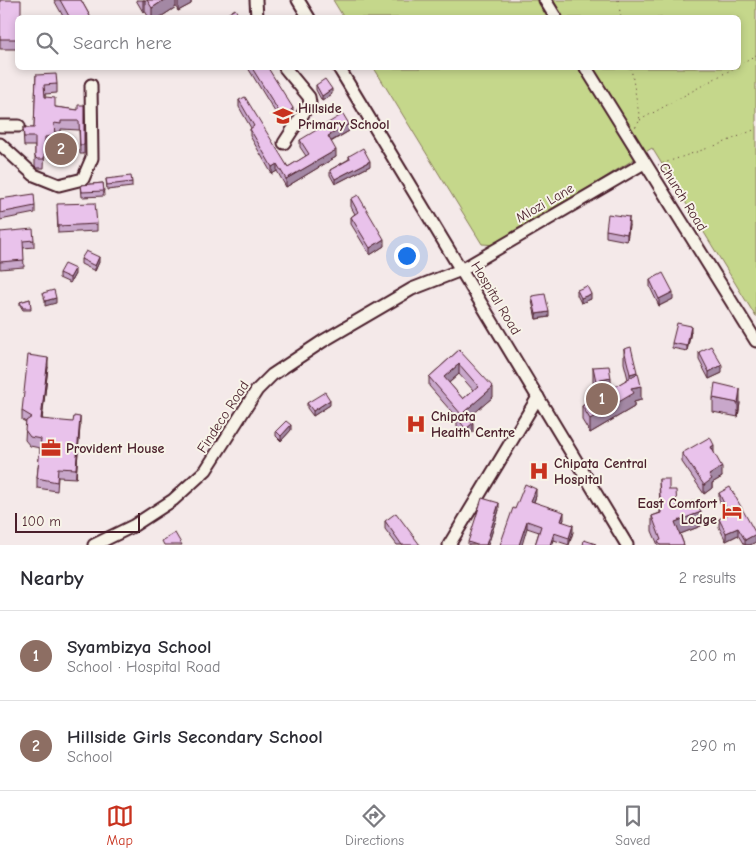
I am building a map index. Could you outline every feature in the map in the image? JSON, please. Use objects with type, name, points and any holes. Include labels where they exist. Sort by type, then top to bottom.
[{"type":"street","points":[[256,0],[257,15]]},
{"type":"street","points":[[298,0],[307,15]]},
{"type":"street","points":[[545,0],[554,15]]},
{"type":"street","points":[[284,143],[310,103],[308,96],[287,70]]},
{"type":"street","name":"Hospital Road","points":[[340,70],[627,545]]},
{"type":"street","name":"Church Road","points":[[587,70],[646,166],[754,333]]},
{"type":"street","points":[[0,144],[34,175],[60,185],[83,179],[92,158],[91,85]]},
{"type":"street","points":[[0,126],[19,126]]},
{"type":"street","name":"Mlozi Lane","points":[[461,270],[646,166]]},
{"type":"street","name":"Findeco Road","points":[[94,545],[133,526],[173,500],[206,470],[257,390],[272,375],[323,341],[412,289],[461,270]]},
{"type":"street","points":[[449,545],[538,397]]},
{"type":"path","points":[[618,0],[620,15]]},
{"type":"path","points":[[741,63],[756,55]]},
{"type":"path","points":[[631,70],[640,120]]},
{"type":"path","points":[[628,135],[640,120],[730,70]]},
{"type":"path","points":[[646,166],[723,143],[756,129]]},
{"type":"green space","points":[[333,0],[756,0],[756,317],[652,148],[497,245],[482,244],[375,70],[741,70],[741,15],[342,15]]},
{"type":"building","points":[[0,0],[21,0],[21,15],[15,15],[15,39],[0,39]]},
{"type":"building","points":[[60,0],[81,0],[89,15],[68,15]]},
{"type":"building","points":[[147,0],[164,0],[152,8]]},
{"type":"building","points":[[235,9],[238,15],[226,15]]},
{"type":"building","points":[[253,70],[269,70],[293,108],[283,118]]},
{"type":"building","points":[[56,74],[57,84],[44,85],[45,97],[55,98],[55,107],[78,110],[78,105],[84,105],[84,145],[80,145],[79,121],[61,121],[61,124],[54,123],[55,136],[45,137],[44,159],[37,159],[35,157],[35,137],[24,137],[23,128],[34,128],[36,75]]},
{"type":"building","points":[[325,79],[332,89],[322,96],[316,85]]},
{"type":"building","points":[[245,97],[288,167],[309,154],[300,140],[343,114],[349,124],[328,136],[336,150],[286,179],[277,164],[272,167],[250,129],[254,126],[239,100]]},
{"type":"building","points":[[363,148],[370,161],[335,179],[330,170],[350,159],[349,156]]},
{"type":"building","points":[[131,176],[132,182],[107,185],[106,179]]},
{"type":"building","points":[[103,183],[104,191],[82,192],[81,185]]},
{"type":"building","points":[[34,194],[35,206],[0,213],[0,199]]},
{"type":"building","points":[[358,195],[384,239],[370,248],[351,217],[358,212],[351,199]]},
{"type":"building","points":[[95,203],[97,224],[58,226],[57,204]]},
{"type":"building","points":[[608,214],[629,217],[627,234],[606,230]]},
{"type":"building","points":[[33,229],[34,240],[23,241],[24,260],[0,262],[0,232]]},
{"type":"building","points":[[86,251],[99,257],[95,266],[81,259]]},
{"type":"building","points":[[64,264],[75,269],[70,278],[59,273]]},
{"type":"building","points":[[663,273],[673,292],[659,299],[650,280]]},
{"type":"building","points":[[587,286],[591,294],[581,298],[577,290]]},
{"type":"building","points":[[54,290],[56,298],[45,301],[43,293]]},
{"type":"building","points":[[545,294],[549,312],[536,314],[532,296]]},
{"type":"building","points":[[30,299],[31,308],[23,308],[20,302]]},
{"type":"building","points":[[677,323],[691,326],[687,346],[672,343]]},
{"type":"building","points":[[711,346],[722,365],[709,372],[699,352]]},
{"type":"building","points":[[631,347],[637,372],[630,374],[624,349]]},
{"type":"building","points":[[459,350],[493,387],[464,412],[473,423],[466,429],[457,418],[461,414],[429,377]],"holes":[[[459,364],[478,386],[463,399],[444,377]]]},
{"type":"building","points":[[28,355],[48,358],[41,419],[73,422],[74,416],[80,417],[76,469],[58,468],[57,482],[37,478],[41,439],[30,437],[25,430],[26,421],[32,417],[22,411]]},
{"type":"building","points":[[609,366],[611,378],[596,381],[593,367]]},
{"type":"building","points":[[638,373],[641,386],[631,388],[634,393],[590,419],[582,406]]},
{"type":"building","points":[[715,383],[740,389],[738,403],[713,398]]},
{"type":"building","points":[[325,392],[330,400],[313,411],[307,403]]},
{"type":"building","points":[[286,421],[291,425],[281,436],[276,431]]},
{"type":"building","points":[[710,437],[714,445],[711,447],[722,467],[709,475],[712,479],[704,485],[682,453]]},
{"type":"building","points":[[659,479],[669,479],[669,490],[676,490],[677,507],[696,500],[701,512],[675,522],[684,545],[660,545],[658,541],[661,540],[652,516],[661,513]]},
{"type":"building","points":[[525,484],[536,489],[531,501],[564,512],[561,521],[573,525],[569,538],[554,533],[550,545],[535,545],[541,526],[527,521],[519,545],[500,545],[513,508],[515,509]]},
{"type":"building","name":"East Comfort Lodge","points":[[730,487],[756,534],[745,540],[738,528],[726,533],[719,519],[729,514],[719,493]]},
{"type":"building","points":[[482,498],[499,503],[486,545],[477,545],[468,542]]},
{"type":"building","points":[[396,513],[420,545],[402,545],[385,521]]},
{"type":"building","points":[[175,533],[182,545],[164,545],[162,541]]},
{"type":"building","points":[[584,540],[596,544],[583,545]]},
{"type":"place","name":"Hillside Primary School","points":[[283,116]]},
{"type":"place","name":"Hillside Girls Secondary School","points":[[61,149]]},
{"type":"place","name":"Syambizya School","points":[[602,399]]},
{"type":"place","name":"Chipata Health Centre","points":[[416,424]]},
{"type":"place","name":"Provident House","points":[[51,448]]},
{"type":"place","name":"Chipata Central Hospital","points":[[539,471]]},
{"type":"place","name":"East Comfort Lodge","points":[[732,511]]}]
